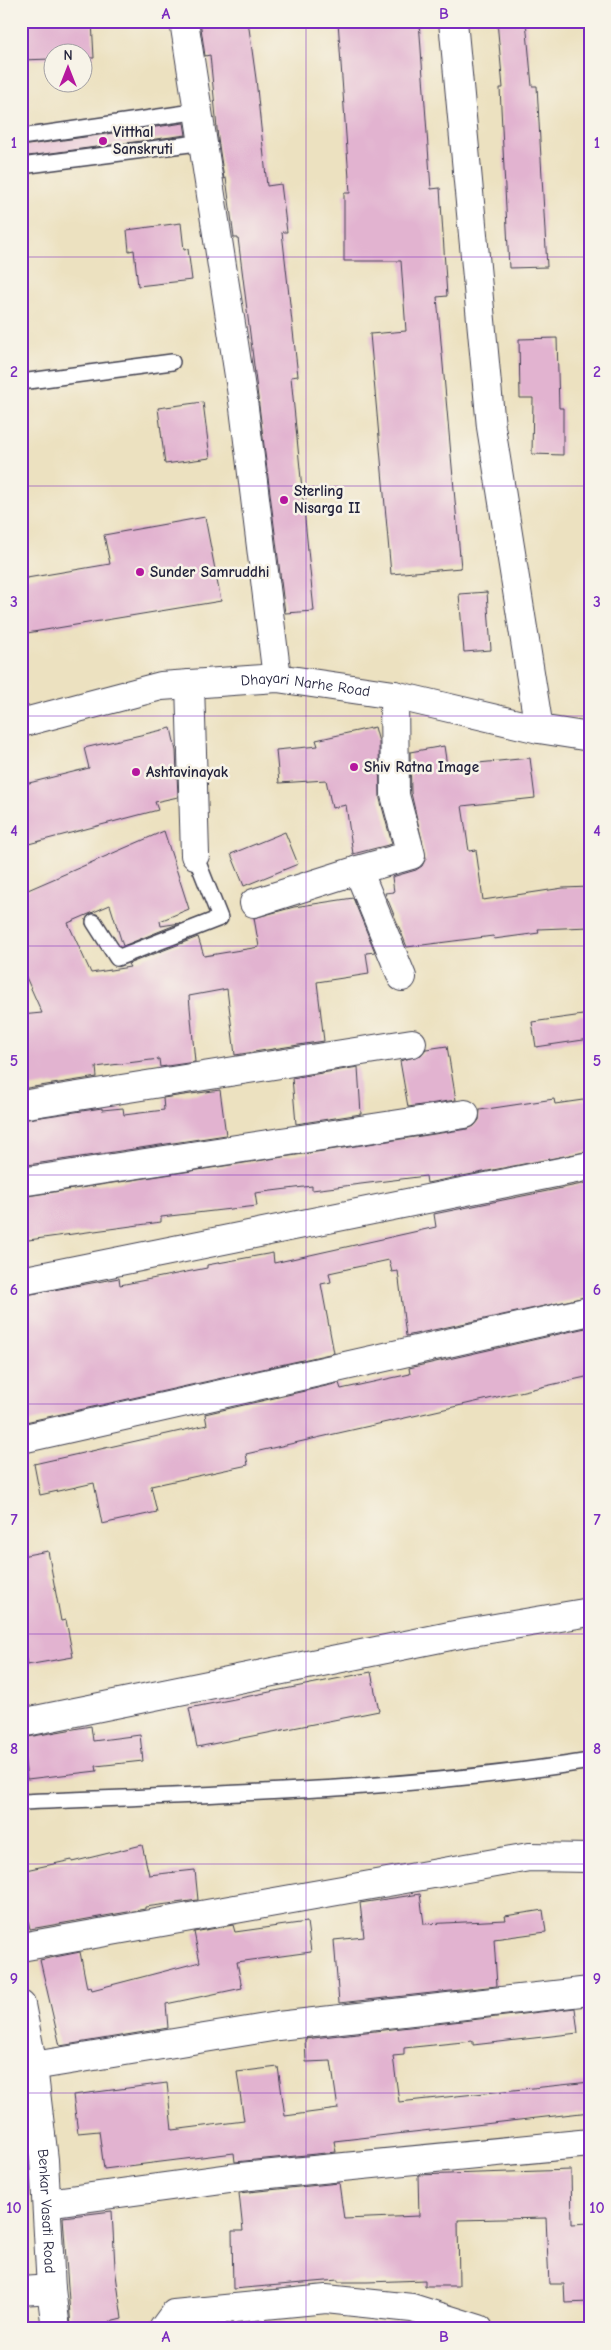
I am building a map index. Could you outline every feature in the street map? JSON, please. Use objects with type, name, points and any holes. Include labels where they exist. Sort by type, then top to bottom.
[{"type":"street","points":[[184,21],[205,142],[244,408],[277,678]]},
{"type":"street","points":[[453,21],[491,427],[539,729]]},
{"type":"street","name":"Dhayari Narhe Road","points":[[21,722],[161,686],[277,678],[394,696],[539,729],[590,737]]},
{"type":"street","points":[[190,684],[195,855]]},
{"type":"street","points":[[254,903],[358,870],[411,856],[395,795],[394,696]]},
{"type":"street","points":[[358,870],[402,977]]},
{"type":"street","points":[[21,1105],[412,1043]]},
{"type":"street","points":[[21,1182],[465,1114]]},
{"type":"street","points":[[21,1281],[590,1166]]},
{"type":"street","points":[[21,1439],[590,1311]]},
{"type":"street","points":[[21,1723],[460,1634],[590,1612]]},
{"type":"street","points":[[21,1947],[529,1857],[590,1858]]},
{"type":"street","points":[[27,2067],[278,2026],[590,1991]]},
{"type":"street","name":"Benkar Vasati Road","points":[[21,2005],[27,2067],[47,2204],[51,2289],[56,2329]]},
{"type":"street","points":[[47,2204],[230,2178],[590,2143]]},
{"type":"street","points":[[21,2291],[51,2289]]},
{"type":"street","points":[[163,2329],[174,2314],[326,2299],[412,2308],[479,2329]]},
{"type":"lane","points":[[21,137],[200,111]]},
{"type":"lane","points":[[21,166],[205,142]]},
{"type":"lane","points":[[21,382],[172,362]]},
{"type":"lane","points":[[94,922],[117,958],[220,918],[195,855]]},
{"type":"lane","points":[[21,1802],[348,1788],[590,1762]]},
{"type":"building","points":[[21,21],[92,21],[94,58],[92,58],[92,42],[42,42],[42,59],[21,60]]},
{"type":"building","points":[[200,21],[248,21],[267,186],[281,184],[287,232],[282,232],[298,376],[291,377],[314,611],[285,613],[238,238],[234,238],[226,178],[224,179],[210,55],[205,56]]},
{"type":"building","points":[[338,21],[419,21],[431,189],[440,188],[447,296],[437,297],[461,568],[391,574],[370,334],[406,331],[401,261],[344,261],[344,193],[350,193]]},
{"type":"building","points":[[497,21],[526,21],[532,86],[537,86],[547,267],[509,268],[500,88],[503,88]]},
{"type":"building","points":[[184,123],[186,135],[21,157],[21,146]]},
{"type":"building","points":[[181,223],[184,250],[188,249],[192,280],[138,286],[134,250],[129,251],[127,230]]},
{"type":"building","points":[[557,338],[559,408],[563,408],[563,455],[532,454],[533,398],[520,398],[519,339]]},
{"type":"building","points":[[203,402],[210,458],[165,464],[158,408]]},
{"type":"building","name":"Sunder Samruddhi","points":[[205,517],[221,601],[21,634],[21,579],[110,564],[104,535]]},
{"type":"building","points":[[487,592],[491,650],[464,652],[459,594]]},
{"type":"building","points":[[375,727],[379,742],[380,799],[392,844],[353,854],[346,805],[332,808],[326,780],[279,783],[276,750],[318,746],[316,740]]},
{"type":"building","points":[[171,728],[176,751],[178,797],[155,802],[158,810],[21,846],[21,785],[89,768],[84,748]]},
{"type":"building","points":[[444,746],[447,766],[530,758],[535,798],[462,806],[469,851],[476,850],[483,900],[563,888],[590,887],[590,927],[538,929],[539,933],[494,939],[493,936],[407,947],[385,893],[394,892],[392,877],[416,870],[422,866],[426,858],[411,793],[410,752]]},
{"type":"building","points":[[164,831],[189,909],[160,921],[161,926],[180,923],[123,946],[110,905],[68,923],[91,973],[130,967],[128,964],[198,937],[204,956],[259,947],[254,918],[294,907],[353,898],[375,952],[366,953],[369,974],[317,982],[324,1041],[235,1055],[227,989],[189,996],[195,1062],[160,1067],[159,1059],[96,1067],[97,1077],[21,1089],[21,1015],[42,1013],[21,966],[21,893]]},
{"type":"building","points":[[285,832],[298,864],[244,886],[231,854]]},
{"type":"building","points":[[590,1014],[590,1039],[536,1047],[532,1022]]},
{"type":"building","points":[[447,1046],[456,1100],[408,1107],[400,1061],[421,1055],[426,1049]]},
{"type":"building","points":[[358,1067],[361,1114],[296,1124],[292,1078]]},
{"type":"building","points":[[220,1090],[226,1135],[21,1166],[21,1120],[102,1108],[102,1110],[123,1108],[124,1115],[164,1110],[163,1098]]},
{"type":"building","points":[[554,1099],[555,1104],[590,1099],[590,1151],[427,1183],[426,1176],[312,1190],[312,1186],[255,1193],[257,1206],[161,1217],[161,1222],[21,1241],[21,1197],[467,1129],[474,1126],[479,1120],[480,1110]]},
{"type":"building","points":[[587,1183],[590,1200],[590,1296],[406,1336],[398,1271],[392,1272],[389,1260],[329,1273],[331,1282],[321,1284],[334,1353],[21,1423],[21,1296],[119,1278],[120,1285],[207,1268],[207,1265],[273,1253],[274,1263],[436,1227],[434,1214]]},
{"type":"building","points":[[590,1327],[590,1376],[246,1454],[248,1465],[151,1486],[157,1512],[102,1524],[94,1483],[40,1495],[34,1464],[207,1425],[205,1414],[339,1383],[341,1389],[410,1374],[409,1368]]},
{"type":"building","points":[[48,1551],[61,1621],[66,1620],[73,1657],[27,1665],[21,1634],[21,1556]]},
{"type":"building","points":[[371,1672],[379,1711],[197,1747],[189,1708]]},
{"type":"building","points":[[91,1726],[93,1741],[140,1735],[143,1761],[96,1766],[97,1771],[27,1779],[22,1738]]},
{"type":"building","points":[[142,1845],[149,1875],[195,1870],[198,1900],[145,1907],[145,1909],[30,1929],[21,1888],[21,1871],[72,1860],[72,1862]]},
{"type":"building","points":[[420,1894],[424,1924],[506,1920],[505,1916],[543,1910],[546,1932],[494,1939],[497,1986],[339,2003],[334,1940],[364,1937],[360,1903]]},
{"type":"building","points":[[307,1922],[311,1952],[237,1962],[242,1988],[166,2004],[168,2028],[60,2046],[40,1960],[80,1952],[87,1988],[91,1987],[92,1990],[200,1962],[194,1932],[233,1925],[235,1932]]},
{"type":"building","points":[[575,2008],[578,2033],[473,2045],[473,2041],[404,2048],[404,2055],[393,2056],[399,2102],[590,2082],[590,2112],[334,2141],[336,2152],[235,2162],[234,2153],[104,2169],[99,2131],[78,2133],[73,2095],[167,2083],[172,2130],[244,2121],[237,2072],[278,2067],[285,2116],[338,2109],[331,2061],[306,2062],[305,2039]]},
{"type":"building","points":[[571,2170],[572,2224],[590,2223],[590,2302],[565,2303],[564,2284],[549,2284],[546,2218],[458,2220],[459,2286],[425,2286],[425,2280],[338,2282],[338,2280],[233,2289],[232,2231],[243,2231],[239,2193],[339,2183],[344,2219],[419,2216],[418,2175]]},
{"type":"building","points":[[112,2211],[115,2267],[122,2319],[81,2329],[71,2329],[63,2217]]},
{"type":"place","name":"Vitthal Sanskruti","points":[[103,141]]},
{"type":"place","name":"Sterling Nisarga II","points":[[284,500]]},
{"type":"place","name":"Sunder Samruddhi","points":[[140,572]]},
{"type":"place","name":"Shiv Ratna Image","points":[[354,767]]},
{"type":"place","name":"Ashtavinayak","points":[[136,772]]}]
